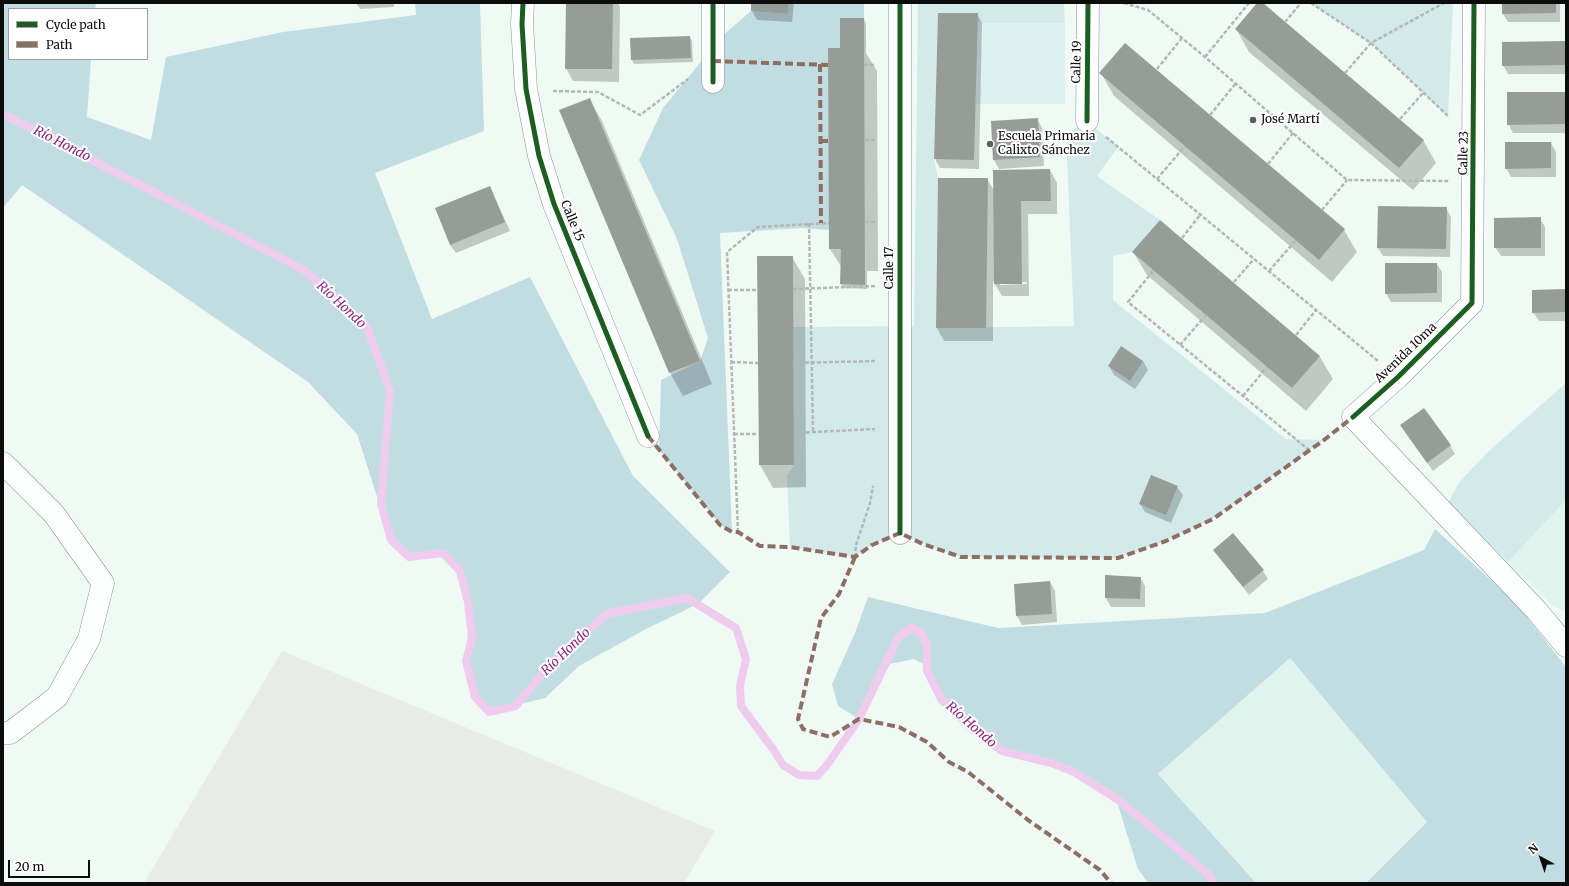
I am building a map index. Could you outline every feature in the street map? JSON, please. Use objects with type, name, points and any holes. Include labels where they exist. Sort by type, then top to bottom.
[{"type":"street","name":"Calle 15","points":[[523,3],[522,24],[526,89],[539,156],[554,204],[648,436]]},
{"type":"street","points":[[713,3],[713,71]]},
{"type":"street","name":"Calle 17","points":[[900,3],[900,534]]},
{"type":"street","name":"Calle 19","points":[[1087,121],[1088,3]]},
{"type":"street","name":"Calle 23","points":[[1472,303],[1474,3]]},
{"type":"street","name":"Avenida 10ma","points":[[1472,303],[1398,377],[1353,417],[1537,610],[1566,646]]},
{"type":"street","points":[[3,463],[54,514],[103,583],[89,639],[57,697],[10,733],[3,733]]},
{"type":"path","points":[[1124,3],[1148,10],[1205,57],[1347,180],[1473,181]]},
{"type":"path","points":[[1205,57],[1249,3]]},
{"type":"path","points":[[1285,22],[1301,3]]},
{"type":"path","points":[[1311,3],[1371,43],[1448,116],[1474,119]]},
{"type":"path","points":[[1345,73],[1371,43],[1444,3]]},
{"type":"path","points":[[1157,69],[1182,38]]},
{"type":"path","points":[[526,89],[598,92],[640,115],[713,71]]},
{"type":"path","points":[[1210,115],[1236,84]]},
{"type":"path","points":[[1400,119],[1423,93]]},
{"type":"path","points":[[1087,121],[1398,377]]},
{"type":"path","points":[[1268,164],[1293,133]]},
{"type":"path","points":[[1157,180],[1185,146]]},
{"type":"path","points":[[1322,210],[1347,180]]},
{"type":"path","points":[[1182,238],[1200,215]]},
{"type":"path","points":[[809,223],[813,432]]},
{"type":"path","points":[[738,532],[727,252],[758,227],[829,223]]},
{"type":"path","points":[[1269,271],[1296,240]]},
{"type":"path","points":[[1234,282],[1254,259]]},
{"type":"path","points":[[1153,270],[1128,302],[1309,450]]},
{"type":"path","points":[[792,289],[900,285]]},
{"type":"path","points":[[728,290],[758,290]]},
{"type":"path","points":[[1296,335],[1316,310]]},
{"type":"path","points":[[1180,345],[1206,315]]},
{"type":"path","points":[[793,363],[900,361]]},
{"type":"path","points":[[731,362],[758,362]]},
{"type":"path","points":[[1242,396],[1267,367]]},
{"type":"path","points":[[794,433],[900,429]]},
{"type":"path","points":[[734,434],[758,434]]},
{"type":"path","points":[[855,557],[856,545],[870,504],[874,481]]},
{"type":"shaded area","points":[[3,3],[96,3],[95,8],[8,8],[8,60],[91,60],[87,117],[151,140],[166,57],[283,32],[416,15],[415,3],[480,3],[484,131],[375,173],[432,319],[530,277],[633,476],[730,572],[698,604],[646,629],[579,666],[545,698],[489,712],[475,697],[466,661],[472,638],[468,602],[460,571],[443,553],[409,557],[391,540],[357,434],[308,382],[22,185],[3,208]]},
{"type":"shaded area","points":[[789,3],[864,3],[864,18],[840,18],[840,48],[829,48],[829,230],[802,228],[720,233],[732,532],[720,525],[659,450],[661,380],[700,361],[708,338],[677,239],[639,160],[663,108],[722,36],[751,11],[788,14]]},
{"type":"shaded area","points":[[918,3],[1064,3],[1065,23],[977,23],[978,13],[938,13],[934,159],[938,178],[936,328],[1074,326],[1066,134],[1087,121],[1118,147],[1097,176],[1160,220],[1132,252],[1113,256],[1113,300],[1286,439],[1324,440],[1213,519],[1166,541],[1118,558],[961,557],[923,544],[900,534],[872,545],[855,557],[790,547],[787,476],[794,465],[793,327],[914,326]]},
{"type":"shaded area","points":[[1311,3],[1453,3],[1448,116],[1371,43]]},
{"type":"shaded area","points":[[977,23],[1065,23],[1065,104],[976,104]]},
{"type":"shaded area","points":[[1566,383],[1566,500],[1508,562],[1448,503],[1460,481],[1490,450]]},
{"type":"shaded area","points":[[1435,529],[1516,603],[1566,667],[1566,883],[1366,883],[1427,822],[1290,658],[1158,774],[1256,883],[1148,883],[1138,869],[1116,799],[1074,772],[1051,763],[1002,751],[971,728],[941,699],[925,665],[914,659],[885,665],[859,719],[838,706],[832,684],[855,633],[868,597],[998,628],[1265,613],[1424,550]]},
{"type":"shaded area","points":[[282,651],[715,831],[684,883],[144,883]]},
{"type":"green space","points":[[1566,500],[1566,611],[1553,606],[1508,562]]},
{"type":"green space","points":[[1290,658],[1427,822],[1366,883],[1256,883],[1158,774]]},
{"type":"building","points":[[566,3],[613,3],[612,69],[565,69]]},
{"type":"building","points":[[751,3],[789,3],[788,14],[751,11]]},
{"type":"building","points":[[1257,3],[1263,3],[1424,140],[1399,168],[1235,29]]},
{"type":"building","points":[[1502,3],[1556,3],[1556,13],[1502,14]]},
{"type":"building","points":[[938,13],[978,13],[974,160],[934,159]]},
{"type":"building","points":[[840,18],[864,18],[865,285],[840,284],[841,249],[829,249],[828,48],[840,48]]},
{"type":"building","points":[[690,36],[691,58],[631,60],[630,38]]},
{"type":"building","points":[[1566,41],[1566,65],[1502,66],[1502,42]]},
{"type":"building","points":[[1125,43],[1345,229],[1319,260],[1099,73]]},
{"type":"building","points":[[1507,92],[1566,92],[1566,124],[1507,125]]},
{"type":"building","points":[[590,98],[700,361],[669,373],[559,110]]},
{"type":"building","points":[[1038,118],[1040,157],[993,160],[991,121]]},
{"type":"building","points":[[1505,142],[1551,142],[1551,168],[1505,169]]},
{"type":"building","points":[[1050,169],[1051,201],[1021,201],[1022,284],[994,284],[993,170]]},
{"type":"building","points":[[938,178],[988,178],[986,328],[936,328]]},
{"type":"building","points":[[490,186],[505,222],[450,245],[435,208]]},
{"type":"building","points":[[1378,206],[1447,207],[1446,249],[1377,248]]},
{"type":"building","points":[[1541,217],[1541,248],[1494,248],[1494,218]]},
{"type":"building","points":[[1160,220],[1320,356],[1292,388],[1132,252]]},
{"type":"building","points":[[757,256],[793,256],[794,465],[759,465]]},
{"type":"building","points":[[1385,263],[1437,263],[1437,293],[1385,294]]},
{"type":"building","points":[[1566,289],[1566,312],[1532,313],[1532,290]]},
{"type":"building","points":[[1121,346],[1143,361],[1130,381],[1108,366]]},
{"type":"building","points":[[1424,408],[1451,445],[1427,463],[1400,425]]},
{"type":"building","points":[[1151,475],[1178,486],[1166,515],[1139,504]]},
{"type":"building","points":[[1233,533],[1264,570],[1243,587],[1213,550]]},
{"type":"building","points":[[1105,575],[1141,577],[1140,599],[1105,598]]},
{"type":"building","points":[[1050,581],[1052,614],[1016,616],[1014,584]]},
{"type":"waterway","name":"Río Hondo","points":[[3,114],[304,270],[367,327],[390,391],[381,504],[391,540],[409,557],[443,553],[460,571],[468,602],[472,638],[466,661],[475,697],[489,712],[516,706],[547,668],[606,614],[687,598],[736,628],[746,659],[740,686],[741,706],[783,765],[799,775],[817,776],[827,765],[859,719],[898,638],[911,628],[921,632],[927,646],[927,671],[941,699],[971,728],[1002,751],[1051,763],[1074,772],[1117,799],[1208,874],[1214,883]]},
{"type":"marked path","points":[[713,61],[828,65]]},
{"type":"marked path","points":[[820,64],[821,223]]},
{"type":"marked path","points":[[820,141],[829,141]]},
{"type":"marked path","points":[[648,436],[720,525],[732,532],[738,532],[760,546],[790,547],[855,557],[872,545],[900,533],[923,544],[961,557],[1118,558],[1166,541],[1213,519],[1324,440],[1353,417]]},
{"type":"marked path","points":[[855,557],[839,594],[821,618],[798,719],[803,729],[830,737],[859,719],[899,727],[927,742],[949,762],[968,772],[1028,820],[1100,870],[1111,883]]},
{"type":"cycle path","points":[[523,3],[522,24],[526,89],[539,156],[554,204],[648,436]]},
{"type":"cycle path","points":[[713,3],[713,82]]},
{"type":"cycle path","points":[[900,3],[900,533]]},
{"type":"cycle path","points":[[1087,121],[1088,3]]},
{"type":"cycle path","points":[[1353,417],[1398,377],[1472,303],[1474,3]]},
{"type":"place","name":"José Martí","points":[[1253,120]]},
{"type":"place","name":"Escuela Primaria Calixto Sánchez","points":[[990,144]]}]
